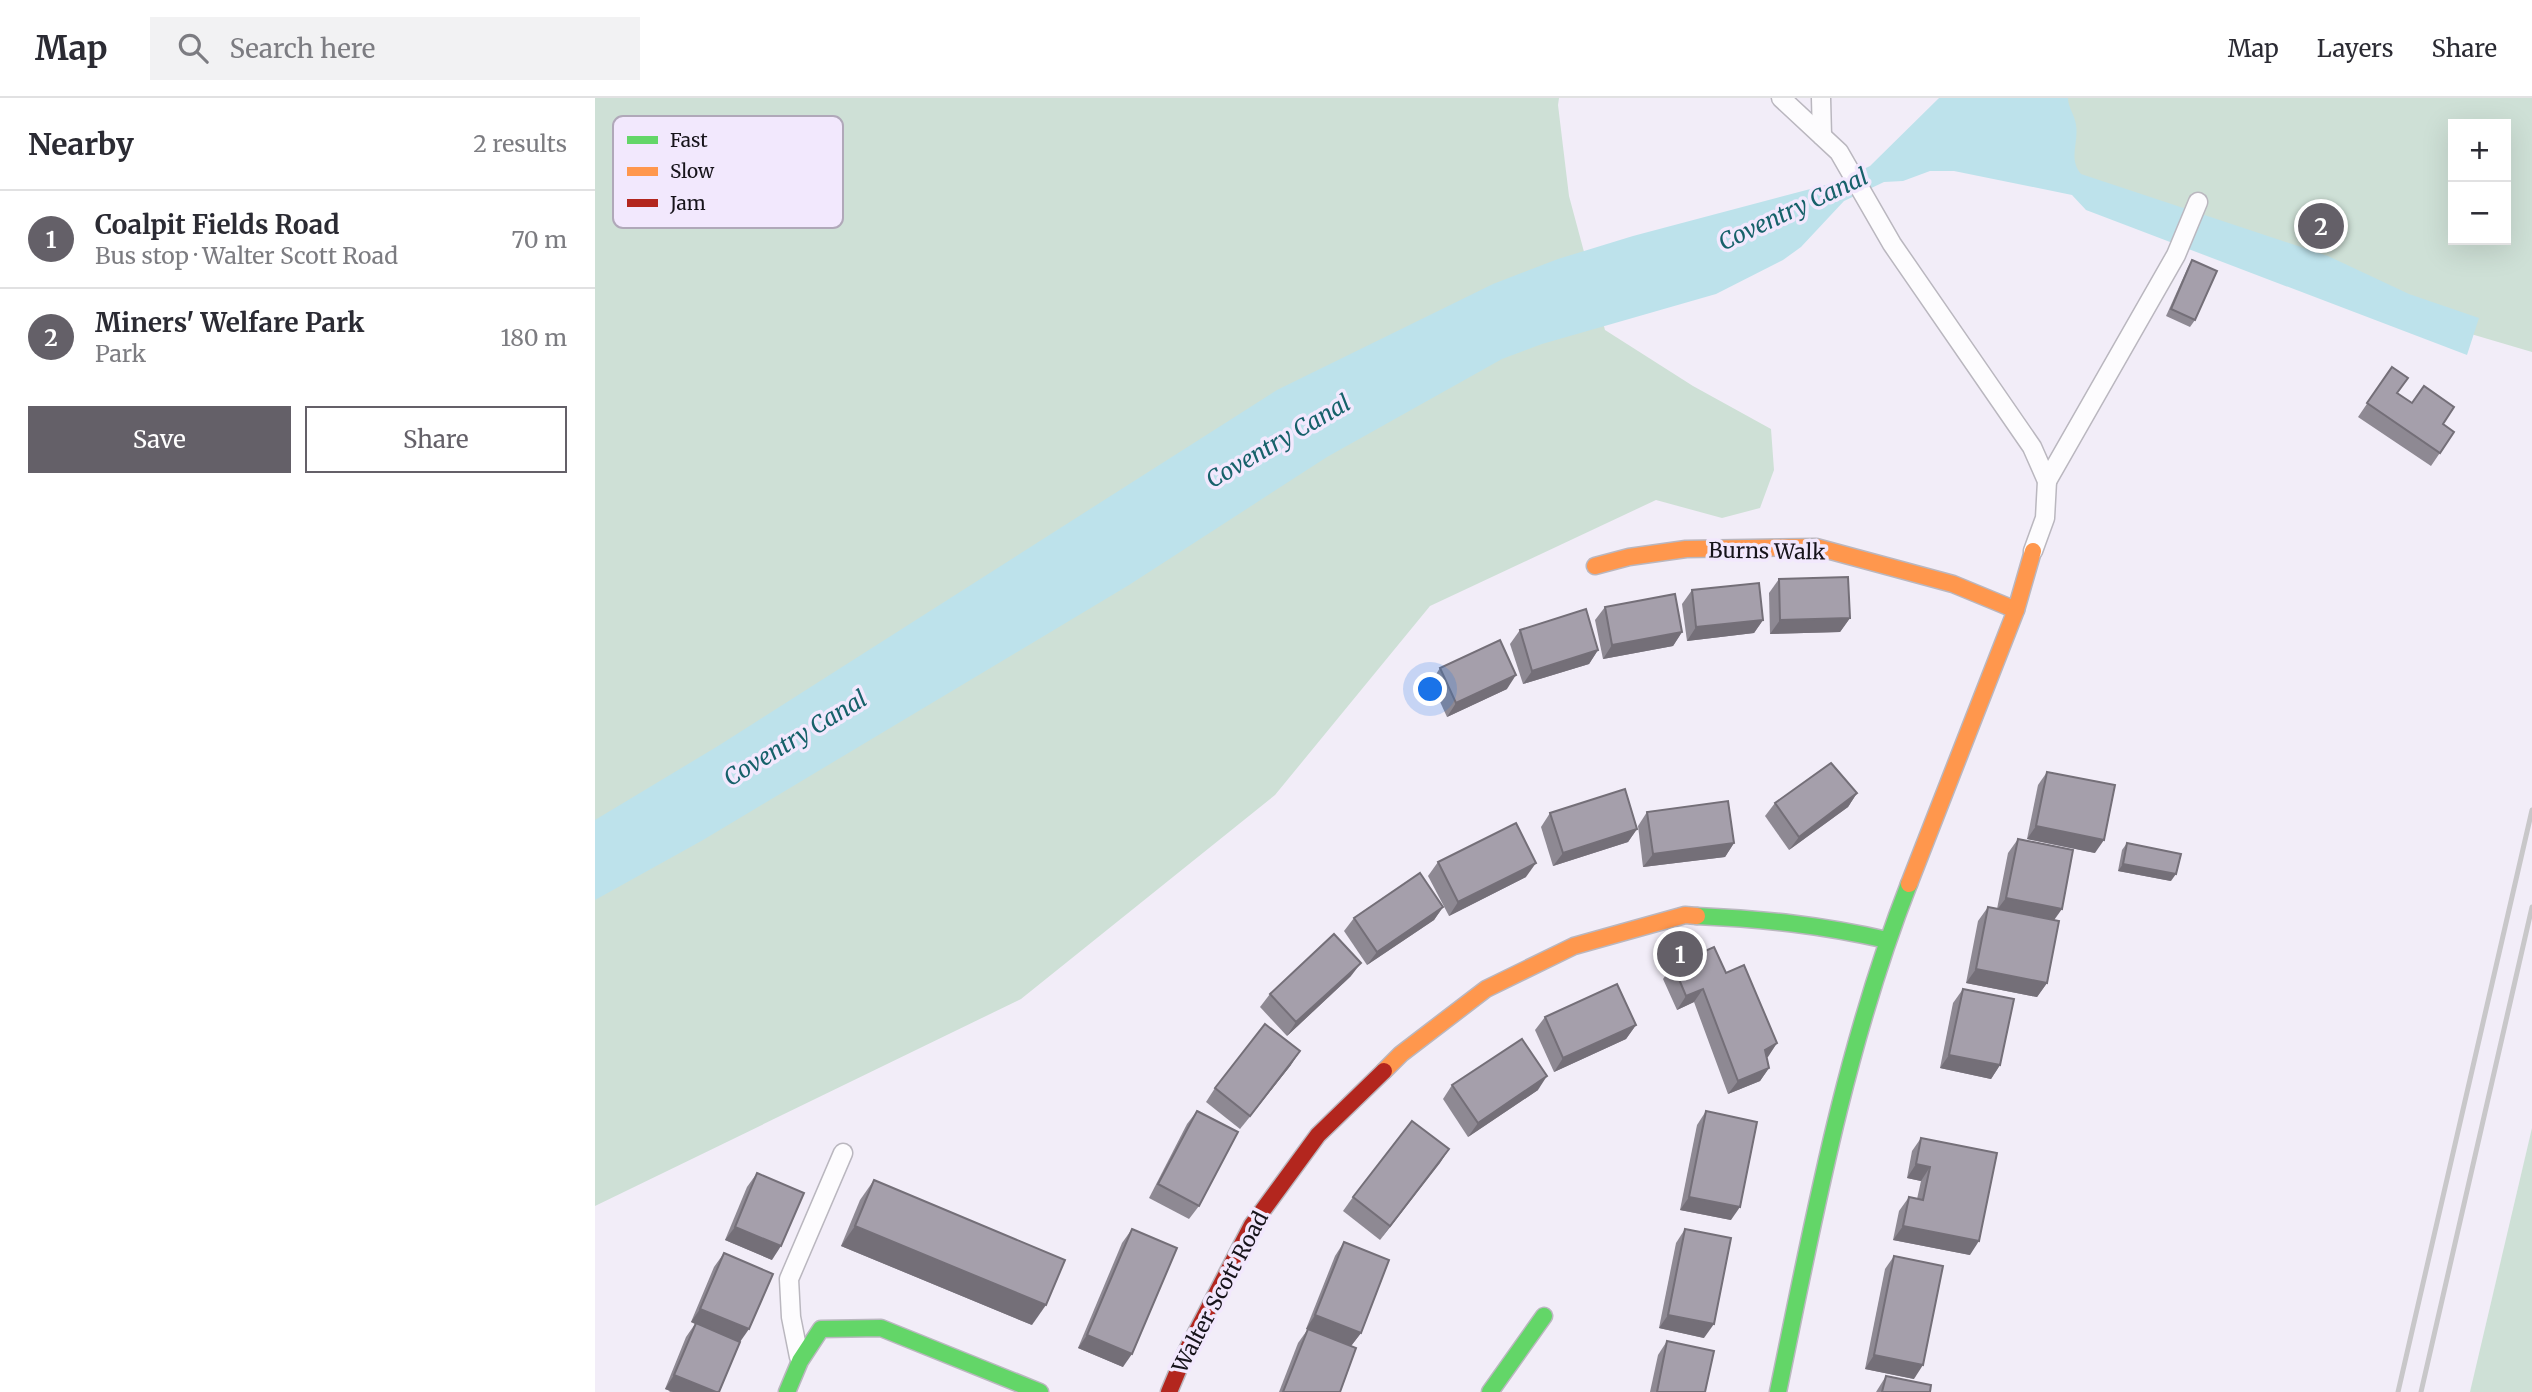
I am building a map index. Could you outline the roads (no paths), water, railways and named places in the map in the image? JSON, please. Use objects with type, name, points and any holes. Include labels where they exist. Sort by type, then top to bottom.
[{"type":"street","name":"Burns Walk","points":[[1595,566],[1629,557],[1686,549],[1816,547],[1953,584],[2016,610]]},
{"type":"street","points":[[1779,1392],[1824,1165],[1887,940],[2016,610],[2033,551]]},
{"type":"street","name":"Walter Scott Road","points":[[1169,1392],[1185,1354],[1252,1225],[1318,1135],[1401,1054],[1486,989],[1574,946],[1685,915],[1770,919],[1838,929],[1887,940]]},
{"type":"street","points":[[1490,1392],[1544,1316]]},
{"type":"street","points":[[787,1392],[800,1361],[821,1329],[881,1328],[1040,1392]]},
{"type":"lane","points":[[1781,98],[1839,152],[1892,244],[2032,447],[2047,481]]},
{"type":"lane","points":[[1821,98],[1822,136]]},
{"type":"lane","points":[[2033,551],[2045,518],[2047,481],[2176,255],[2198,202]]},
{"type":"lane","points":[[800,1361],[791,1317],[789,1279],[843,1153]]},
{"type":"water","name":"Coventry Canal","points":[[1939,98],[2068,98],[2077,131],[2075,162],[2081,174],[2328,256],[2409,294],[2479,318],[2467,355],[2086,210],[2072,195],[1954,171],[1930,171],[1903,181],[1884,182],[1844,201],[1801,247],[1783,260],[1716,294],[1542,344],[1502,359],[1327,457],[1129,585],[703,840],[595,900],[595,820],[718,746],[1277,390],[1493,284],[1558,259],[1633,236],[1837,182],[1870,166]]},
{"type":"railway","points":[[2398,1392],[2532,810]]},
{"type":"railway","points":[[2421,1392],[2532,907]]},
{"type":"place","name":"Miners' Welfare Park","points":[[2321,226]]},
{"type":"place","name":"Coalpit Fields Road","points":[[1680,954]]}]
